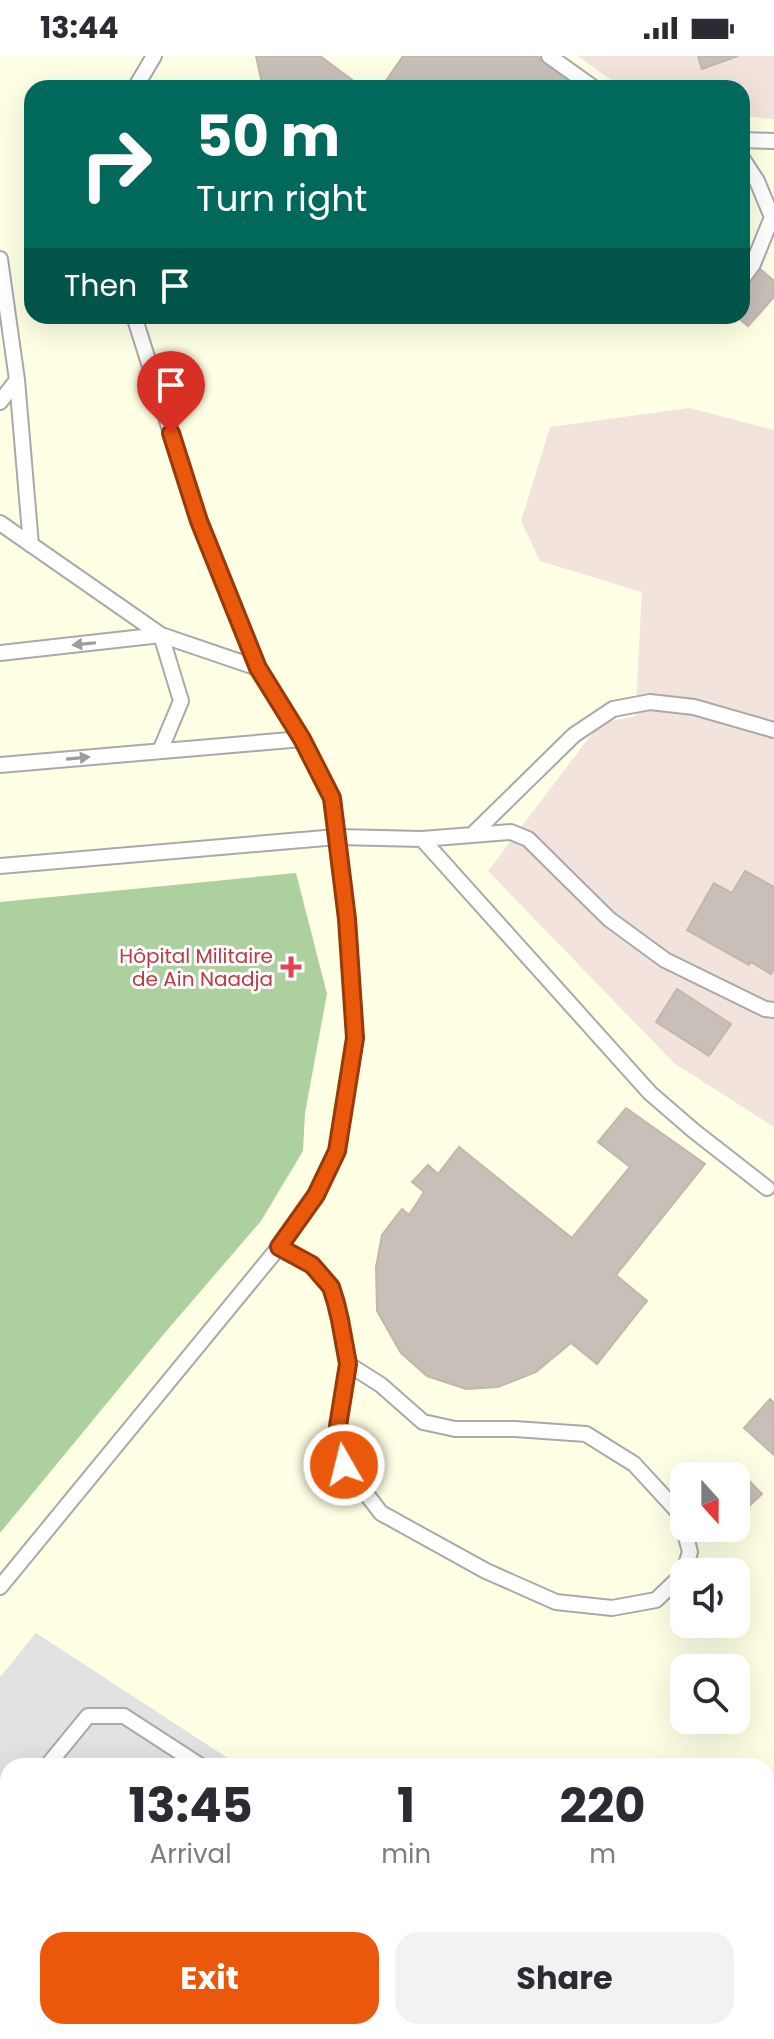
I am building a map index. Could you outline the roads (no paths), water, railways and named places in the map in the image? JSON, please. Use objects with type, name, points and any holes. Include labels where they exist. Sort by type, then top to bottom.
[{"type":"lane","points":[[140,80],[154,56]]},
{"type":"lane","points":[[549,56],[583,80]]},
{"type":"lane","points":[[750,140],[774,141]]},
{"type":"lane","points":[[750,170],[773,214],[750,268]]},
{"type":"lane","points":[[0,259],[17,380],[31,545]]},
{"type":"lane","points":[[0,1587],[279,1247],[316,1195],[337,1151],[355,1038],[347,919],[332,798],[302,739],[258,668],[199,521],[137,324]]},
{"type":"lane","points":[[0,402],[17,380]]},
{"type":"lane","points":[[0,523],[161,635],[258,668]]},
{"type":"lane","points":[[0,653],[161,635]]},
{"type":"lane","points":[[160,751],[181,701],[161,635]]},
{"type":"lane","points":[[472,835],[574,735],[613,709],[650,702],[694,707],[774,730]]},
{"type":"lane","points":[[0,765],[302,739]]},
{"type":"lane","points":[[0,866],[337,837],[422,839],[511,832],[528,839],[609,919],[665,960],[765,1009],[774,1010]]},
{"type":"lane","points":[[422,839],[650,1093],[767,1188]]},
{"type":"lane","points":[[279,1247],[312,1265],[331,1287],[348,1364],[338,1426],[344,1465],[381,1513],[486,1571],[556,1602],[612,1608],[656,1600],[683,1574],[690,1552],[680,1514],[634,1464],[586,1434],[455,1429],[423,1422],[381,1385],[348,1364]]},
{"type":"lane","points":[[54,1758],[88,1716],[124,1716],[189,1758]]},
{"type":"place","name":"Hôpital Militaire de Ain Naadja","points":[[291,967]]}]
